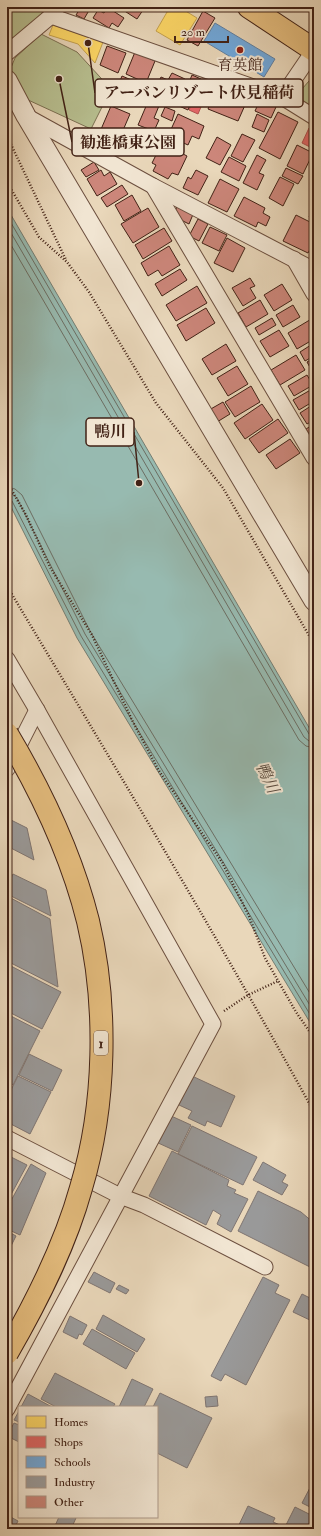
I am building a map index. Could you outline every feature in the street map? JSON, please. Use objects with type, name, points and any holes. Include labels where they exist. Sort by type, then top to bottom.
[{"type":"highway","points":[[249,7],[314,50]]},
{"type":"highway","name":"1","points":[[7,734],[57,830],[75,878],[88,922],[96,965],[101,1028],[100,1080],[94,1135],[82,1188],[64,1238],[52,1265],[7,1352]]},
{"type":"street","points":[[7,53],[54,11],[282,97],[314,118]]},
{"type":"street","points":[[282,97],[314,50]]},
{"type":"street","points":[[7,80],[26,116],[314,601]]},
{"type":"street","points":[[26,116],[153,186],[314,270]]},
{"type":"street","points":[[153,186],[314,458]]},
{"type":"street","points":[[294,259],[314,294]]},
{"type":"street","points":[[7,659],[212,1024],[7,1409]]},
{"type":"street","points":[[7,769],[37,710]]},
{"type":"street","points":[[7,1138],[120,1196],[144,1205],[265,1267]]},
{"type":"path","points":[[7,136],[67,262]]},
{"type":"path","points":[[7,182],[39,237],[67,262],[90,292],[156,403],[223,488],[314,644]]},
{"type":"path","points":[[7,482],[26,515],[50,567],[92,635],[158,771],[222,862],[249,916],[265,958],[296,1012],[314,1038]]},
{"type":"path","points":[[7,586],[248,995],[314,1112]]},
{"type":"path","points":[[210,1021],[248,995],[278,981]]},
{"type":"green space","points":[[7,7],[45,7],[41,15],[7,45]]},
{"type":"green space","points":[[41,34],[77,52],[111,89],[91,129],[26,99],[10,70],[15,58]]},
{"type":"green space","points":[[309,81],[314,84],[314,109],[295,97]]},
{"type":"water","points":[[7,208],[314,736],[314,1029],[77,638],[7,499]]},
{"type":"building: Homes","points":[[170,7],[179,7],[197,18],[180,45],[156,31]]},
{"type":"building: Homes","points":[[53,25],[103,42],[95,63],[78,44],[49,35]]},
{"type":"building: Shops","points":[[203,80],[211,83],[198,114],[189,110]]},
{"type":"building: Shops","points":[[309,128],[314,131],[314,149],[302,143]]},
{"type":"building: Schools","name":"育英館","points":[[215,23],[275,59],[264,77],[204,41]]},
{"type":"building: Industry","points":[[7,818],[27,828],[34,860],[7,846]]},
{"type":"building: Industry","points":[[13,874],[46,890],[51,916],[7,894],[7,886]]},
{"type":"building: Industry","points":[[7,896],[50,919],[58,987],[7,961]]},
{"type":"building: Industry","points":[[7,964],[61,992],[42,1029],[7,1011]]},
{"type":"building: Industry","points":[[7,1014],[40,1031],[13,1085],[7,1082]]},
{"type":"building: Industry","points":[[29,1054],[62,1070],[52,1091],[19,1075]]},
{"type":"building: Industry","points":[[18,1076],[51,1092],[30,1134],[7,1122],[7,1098]]},
{"type":"building: Industry","points":[[192,1076],[235,1096],[221,1127],[207,1121],[205,1126],[188,1118],[192,1111],[179,1105]]},
{"type":"building: Industry","points":[[169,1115],[191,1125],[178,1152],[156,1142]]},
{"type":"building: Industry","points":[[192,1126],[257,1157],[243,1185],[178,1154]]},
{"type":"building: Industry","points":[[172,1151],[229,1180],[227,1186],[236,1190],[234,1193],[248,1199],[231,1232],[217,1224],[221,1215],[213,1210],[206,1225],[149,1196]]},
{"type":"building: Industry","points":[[7,1155],[27,1165],[7,1202]]},
{"type":"building: Industry","points":[[263,1162],[286,1175],[282,1182],[288,1185],[282,1195],[253,1180]]},
{"type":"building: Industry","points":[[31,1164],[46,1173],[20,1235],[7,1229],[7,1208]]},
{"type":"building: Industry","points":[[258,1191],[301,1212],[314,1223],[314,1269],[238,1231]]},
{"type":"building: Industry","points":[[7,1231],[16,1236],[7,1254]]},
{"type":"building: Industry","points":[[94,1272],[115,1283],[110,1293],[88,1282]]},
{"type":"building: Industry","points":[[263,1277],[279,1285],[275,1293],[290,1300],[246,1385],[225,1374],[221,1381],[211,1376]]},
{"type":"building: Industry","points":[[119,1285],[129,1290],[126,1294],[116,1289]]},
{"type":"building: Industry","points":[[302,1294],[314,1300],[314,1322],[293,1312]]},
{"type":"building: Industry","points":[[103,1315],[145,1339],[137,1352],[96,1329]]},
{"type":"building: Industry","points":[[70,1316],[87,1325],[82,1335],[79,1334],[77,1339],[63,1332]]},
{"type":"building: Industry","points":[[92,1329],[135,1353],[126,1369],[83,1344]]},
{"type":"building: Industry","points":[[55,1373],[115,1404],[114,1406],[54,1406],[41,1399]]},
{"type":"building: Industry","points":[[132,1379],[153,1389],[144,1406],[119,1406]]},
{"type":"building: Industry","points":[[160,1393],[212,1418],[187,1468],[158,1454],[158,1406],[154,1406]]},
{"type":"building: Industry","points":[[28,1394],[50,1406],[22,1406]]},
{"type":"building: Industry","points":[[217,1396],[218,1406],[206,1407],[205,1397]]},
{"type":"building: Industry","points":[[18,1413],[18,1422],[14,1420]]},
{"type":"building: Industry","points":[[14,1423],[18,1425],[18,1442],[7,1436]]},
{"type":"building: Industry","points":[[314,1480],[314,1509],[302,1503]]},
{"type":"building: Industry","points":[[248,1506],[275,1518],[273,1522],[280,1525],[278,1529],[237,1529]]},
{"type":"building: Industry","points":[[295,1507],[313,1516],[306,1529],[284,1529]]},
{"type":"building: Industry","points":[[7,1515],[18,1521],[14,1529],[7,1529]]},
{"type":"building: Industry","points":[[59,1518],[76,1518],[71,1529],[54,1528]]},
{"type":"building: Other","points":[[81,7],[91,7],[84,19],[76,15]]},
{"type":"building: Other","points":[[107,7],[124,18],[118,27],[112,23],[109,28],[93,18],[98,10],[104,13]]},
{"type":"building: Other","points":[[125,7],[145,7],[137,19],[123,10]]},
{"type":"building: Other","points":[[203,11],[215,18],[198,46],[187,40]]},
{"type":"building: Other","points":[[107,46],[126,53],[118,73],[100,65]]},
{"type":"building: Other","points":[[135,52],[155,61],[146,83],[126,74]]},
{"type":"building: Other","points":[[172,73],[185,79],[174,104],[153,94],[161,77],[168,80]]},
{"type":"building: Other","points":[[192,75],[201,79],[188,110],[179,106]]},
{"type":"building: Other","points":[[122,76],[143,85],[135,102],[128,99],[125,106],[112,100]]},
{"type":"building: Other","points":[[225,86],[249,96],[238,121],[208,109],[216,90],[222,93]]},
{"type":"building: Other","points":[[150,97],[161,101],[154,118],[159,120],[154,131],[138,125]]},
{"type":"building: Other","points":[[260,100],[276,107],[271,118],[255,111]]},
{"type":"building: Other","points":[[111,106],[130,114],[118,142],[99,134]]},
{"type":"building: Other","points":[[165,107],[175,111],[172,121],[161,116]]},
{"type":"building: Other","points":[[278,112],[298,122],[280,159],[259,148]]},
{"type":"building: Other","points":[[178,114],[204,126],[199,139],[192,136],[188,145],[168,136]]},
{"type":"building: Other","points":[[257,114],[269,120],[264,132],[252,127]]},
{"type":"building: Other","points":[[242,134],[255,140],[243,162],[231,156]]},
{"type":"building: Other","points":[[217,137],[231,145],[220,165],[206,158]]},
{"type":"building: Other","points":[[162,143],[187,156],[178,175],[172,173],[168,179],[153,171],[156,165],[152,163]]},
{"type":"building: Other","points":[[297,145],[313,153],[303,174],[287,166]]},
{"type":"building: Other","points":[[257,155],[266,160],[259,173],[264,175],[257,190],[243,183]]},
{"type":"building: Other","points":[[229,157],[246,166],[239,181],[221,172]]},
{"type":"building: Other","points":[[94,162],[99,170],[86,177],[81,170]]},
{"type":"building: Other","points":[[286,168],[303,176],[298,184],[282,176]]},
{"type":"building: Other","points":[[101,170],[104,176],[110,172],[117,184],[97,196],[87,179]]},
{"type":"building: Other","points":[[196,170],[208,176],[198,195],[183,188],[188,177],[191,179]]},
{"type":"building: Other","points":[[280,177],[294,184],[283,206],[269,198]]},
{"type":"building: Other","points":[[220,179],[239,189],[227,212],[208,203]]},
{"type":"building: Other","points":[[122,185],[128,194],[107,207],[101,198]]},
{"type":"building: Other","points":[[132,195],[141,211],[124,221],[115,205]]},
{"type":"building: Other","points":[[244,197],[265,208],[263,213],[270,217],[266,226],[258,222],[256,227],[234,216]]},
{"type":"building: Other","points":[[178,204],[194,212],[189,224],[173,216]]},
{"type":"building: Other","points":[[148,208],[159,227],[133,243],[121,224]]},
{"type":"building: Other","points":[[314,208],[314,220],[309,217]]},
{"type":"building: Other","points":[[296,215],[314,224],[314,242],[308,253],[283,241]]},
{"type":"building: Other","points":[[198,219],[208,224],[199,241],[189,236]]},
{"type":"building: Other","points":[[210,227],[227,235],[219,251],[202,243]]},
{"type":"building: Other","points":[[164,228],[172,241],[143,259],[135,245]]},
{"type":"building: Other","points":[[227,238],[245,248],[233,272],[214,263]]},
{"type":"building: Other","points":[[169,246],[180,265],[162,276],[158,270],[148,276],[141,263]]},
{"type":"building: Other","points":[[180,269],[187,280],[162,296],[155,284]]},
{"type":"building: Other","points":[[250,278],[255,286],[250,288],[256,298],[243,306],[232,288]]},
{"type":"building: Other","points":[[282,284],[292,300],[274,311],[264,295]]},
{"type":"building: Other","points":[[197,286],[207,303],[176,321],[166,305]]},
{"type":"building: Other","points":[[260,300],[268,314],[246,327],[238,313]]},
{"type":"building: Other","points":[[293,305],[300,317],[283,327],[276,315]]},
{"type":"building: Other","points":[[206,308],[215,323],[186,341],[177,325]]},
{"type":"building: Other","points":[[272,318],[276,325],[259,335],[255,328]]},
{"type":"building: Other","points":[[313,318],[314,339],[297,349],[288,333]]},
{"type":"building: Other","points":[[279,330],[289,346],[270,357],[260,341]]},
{"type":"building: Other","points":[[314,343],[314,356],[305,361],[300,352]]},
{"type":"building: Other","points":[[226,344],[236,361],[212,375],[202,359]]},
{"type":"building: Other","points":[[296,355],[305,370],[280,385],[271,370]]},
{"type":"building: Other","points":[[314,358],[314,370],[312,371],[307,362]]},
{"type":"building: Other","points":[[237,366],[248,384],[228,396],[217,378]]},
{"type":"building: Other","points":[[307,375],[313,385],[294,396],[288,386]]},
{"type":"building: Other","points":[[251,386],[260,402],[235,417],[225,402]]},
{"type":"building: Other","points":[[314,388],[314,401],[299,410],[293,400]]},
{"type":"building: Other","points":[[223,402],[230,414],[217,422],[209,410]]},
{"type":"building: Other","points":[[262,404],[273,420],[245,439],[234,423]]},
{"type":"building: Other","points":[[314,404],[314,420],[307,424],[300,413]]},
{"type":"building: Other","points":[[278,419],[288,433],[259,453],[249,439]]},
{"type":"building: Other","points":[[314,424],[314,442],[306,429]]},
{"type":"building: Other","points":[[290,439],[300,453],[276,469],[266,455]]},
{"type":"place","name":"アーバンリゾート伏見稲荷","points":[[88,43]]},
{"type":"place","name":"育英館","points":[[240,50]]},
{"type":"place","name":"勧進橋東公園","points":[[59,79]]},
{"type":"place","name":"鴨川","points":[[139,483]]}]
